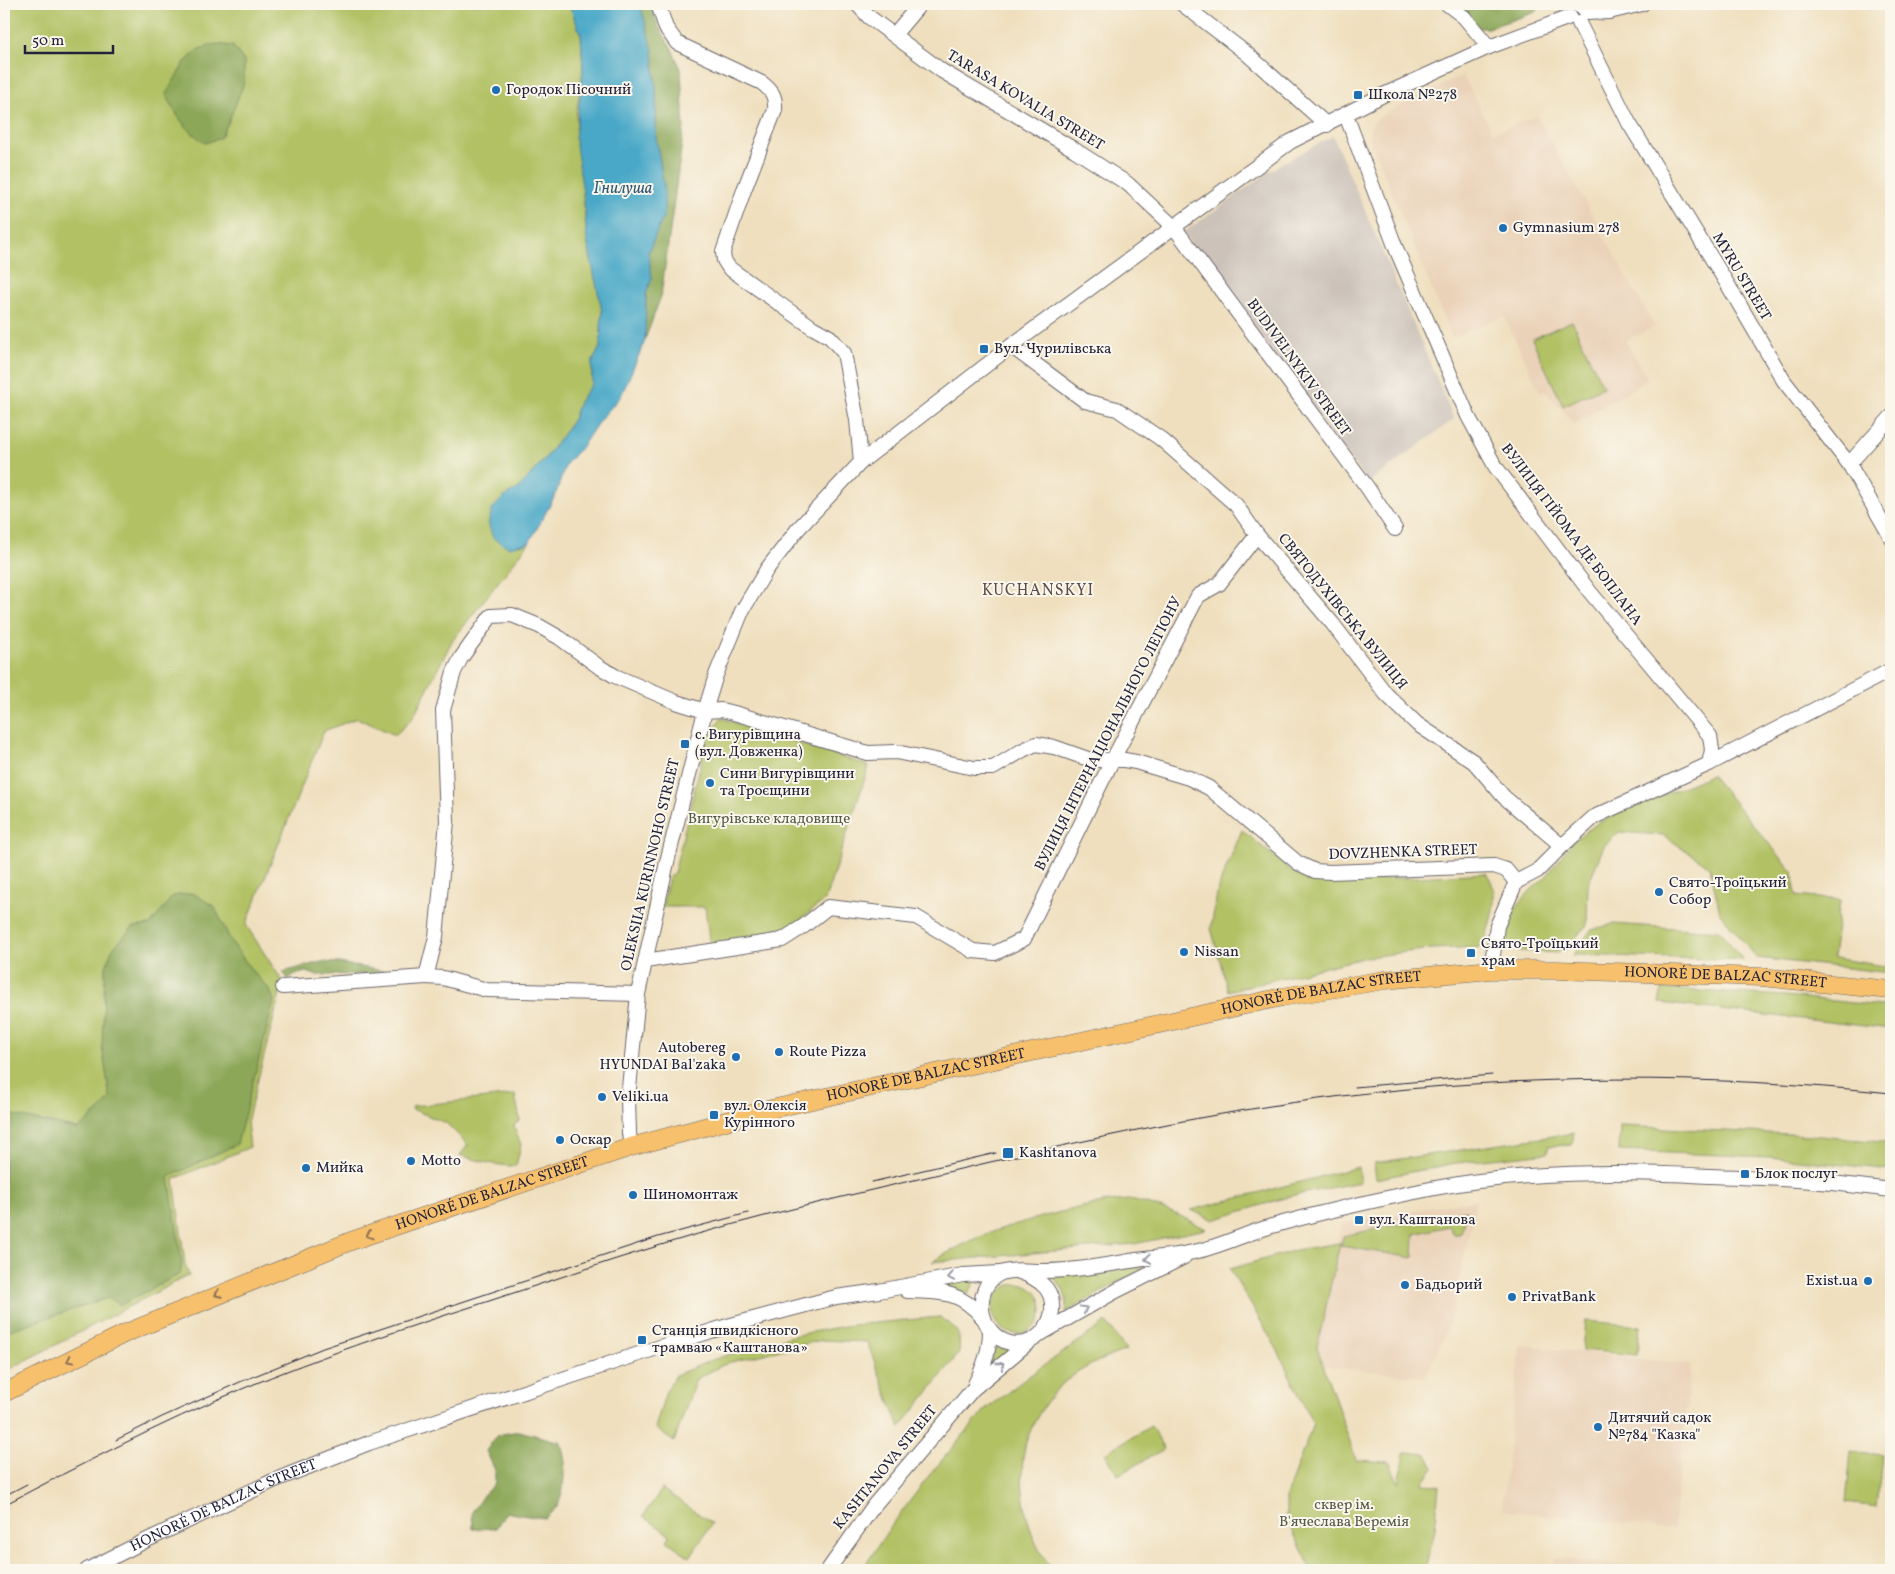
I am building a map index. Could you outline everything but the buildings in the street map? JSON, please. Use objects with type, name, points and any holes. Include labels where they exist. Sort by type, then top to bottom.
[{"type":"main road","name":"HONORÉ DE BALZAC STREET","points":[[4,1393],[126,1333],[334,1248],[631,1147],[758,1112],[1282,997],[1385,980],[1492,970],[1556,970],[1761,978],[1891,990]]},
{"type":"street","points":[[658,4],[666,28],[677,43],[762,83],[772,91],[776,99],[775,110],[744,190],[723,252],[724,260],[729,268],[812,327],[830,337],[844,353],[857,420],[861,462]]},
{"type":"street","name":"TARASA KOVALIA STREET","points":[[857,4],[869,17],[942,71],[1075,150],[1128,184],[1174,227]]},
{"type":"street","points":[[894,35],[920,4]]},
{"type":"street","points":[[1182,4],[1246,53],[1327,125]]},
{"type":"street","points":[[1447,4],[1464,17],[1489,46]]},
{"type":"street","name":"OLEKSIIA KURINNOHO STREET","points":[[631,1147],[628,1098],[638,994],[644,961],[705,711],[716,676],[742,611],[766,568],[798,529],[861,462],[1011,346],[1290,142],[1327,125],[1381,96],[1489,46],[1579,13],[1609,12],[1642,4]]},
{"type":"street","name":"MYRU STREET","points":[[1579,13],[1629,123],[1784,381],[1849,464],[1891,537]]},
{"type":"street","name":"ВУЛИЦЯ ГІЙОМА ДЕ БОПЛАНА","points":[[1346,114],[1398,255],[1468,416],[1495,466],[1590,592],[1710,736],[1712,750],[1709,764]]},
{"type":"street","name":"BUDIVELNYKIV STREET","points":[[1174,227],[1395,529]]},
{"type":"street","name":"СВЯТОДУХІВСЬКА ВУЛИЦЯ","points":[[1011,346],[1085,401],[1117,409],[1161,439],[1236,504],[1257,535],[1332,623],[1386,694],[1417,724],[1474,762],[1504,797],[1562,846]]},
{"type":"street","points":[[1849,464],[1891,417]]},
{"type":"street","name":"ВУЛИЦЯ ІНТЕРНАЦІОНАЛЬНОГО ЛЕГІОНУ","points":[[644,961],[782,940],[828,907],[916,917],[973,951],[994,953],[1024,939],[1112,761],[1198,596],[1219,584],[1257,535]]},
{"type":"street","name":"DOVZHENKA STREET","points":[[426,977],[436,937],[447,821],[443,710],[454,672],[461,658],[490,616],[512,615],[532,623],[560,638],[615,676],[682,704],[705,711],[721,710],[734,713],[868,753],[896,752],[974,768],[993,768],[1036,744],[1054,747],[1091,760],[1130,760],[1198,782],[1224,799],[1298,863],[1315,871],[1494,866],[1506,870],[1516,882]]},
{"type":"street","points":[[1492,970],[1498,926],[1516,882],[1537,871],[1594,817],[1709,764],[1891,670]]},
{"type":"street","points":[[283,987],[426,977],[444,978],[487,990],[638,994]]},
{"type":"street","points":[[1197,1251],[1059,1271],[1017,1271],[1000,1274],[991,1280],[981,1297],[983,1318],[990,1331],[1001,1340],[1016,1344],[1036,1337],[1116,1291],[1197,1251],[1269,1227],[1348,1207],[1438,1188],[1521,1176],[1638,1172],[1798,1180],[1891,1190]]},
{"type":"street","points":[[1017,1271],[1036,1279],[1046,1288],[1051,1297],[1052,1312],[1046,1327],[1036,1337]]},
{"type":"street","name":"HONORÉ DE BALZAC STREET","points":[[87,1570],[276,1480],[369,1443],[731,1325],[836,1297],[879,1291],[963,1274],[1000,1274]]},
{"type":"street","name":"HONORÉ DE BALZAC STREET","points":[[879,1291],[943,1292],[963,1300],[976,1309],[983,1318]]},
{"type":"street","name":"KASHTANOVA STREET","points":[[973,1389],[987,1357],[990,1346],[990,1331]]},
{"type":"street","name":"KASHTANOVA STREET","points":[[828,1570],[875,1504],[973,1389],[1036,1337]]},
{"type":"shaded area","name":"Gymnasium 278","points":[[1463,75],[1493,133],[1537,116],[1655,327],[1625,340],[1648,379],[1574,424],[1546,391],[1540,392],[1504,316],[1452,338],[1370,140],[1370,130],[1374,122],[1382,115]]},
{"type":"shaded area","points":[[1333,136],[1454,419],[1368,483],[1183,233],[1282,163]]},
{"type":"shaded area","points":[[1476,1200],[1450,1323],[1425,1377],[1323,1366],[1317,1347],[1341,1223]]},
{"type":"shaded area","name":"Дитячий садок №784 \"Казка\"","points":[[1520,1345],[1691,1365],[1673,1529],[1502,1510]]},
{"type":"shaded area","points":[[1556,1558],[1588,1562],[1665,1570],[1554,1570]]},
{"type":"green space","points":[[4,4],[569,4],[581,35],[583,70],[576,115],[587,241],[602,311],[600,347],[592,363],[592,383],[579,402],[573,419],[547,456],[519,488],[504,497],[508,547],[529,543],[452,641],[412,719],[395,735],[357,718],[324,731],[246,925],[283,982],[247,1122],[250,1147],[174,1179],[185,1264],[189,1275],[4,1372]]},
{"type":"green space","points":[[640,4],[650,4],[658,25],[681,69],[684,128],[661,296],[645,340],[646,294],[652,278],[648,253],[655,235],[664,187],[656,137],[656,89],[653,51]]},
{"type":"green space","points":[[1454,4],[1544,4],[1536,12],[1488,28],[1476,28]]},
{"type":"green space","points":[[215,44],[233,46],[244,61],[244,83],[220,138],[205,143],[182,122],[166,94],[185,62],[199,49]]},
{"type":"green space","points":[[1572,321],[1603,387],[1563,406],[1532,339]]},
{"type":"green space","name":"Вигурівське кладовище","points":[[721,718],[869,766],[825,900],[780,936],[710,947],[705,907],[662,907],[669,877],[674,873],[707,738]]},
{"type":"green space","points":[[1711,775],[1793,872],[1796,896],[1840,900],[1833,958],[1891,967],[1891,973],[1757,958],[1720,913],[1710,867],[1663,835],[1619,832],[1604,846],[1588,884],[1587,925],[1576,937],[1558,953],[1506,950],[1503,943],[1507,926],[1517,906],[1545,878],[1573,841],[1599,822]]},
{"type":"green space","points":[[1242,830],[1294,873],[1331,882],[1486,873],[1494,890],[1494,899],[1491,919],[1483,947],[1431,949],[1367,957],[1228,991],[1211,928],[1218,888]]},
{"type":"green space","points":[[192,893],[214,906],[231,941],[252,971],[270,990],[274,1001],[237,1144],[169,1177],[182,1264],[180,1274],[121,1305],[108,1298],[4,1332],[4,1113],[78,1129],[101,1109],[110,1098],[102,1047],[105,970],[112,949],[133,927],[150,925],[173,896]]},
{"type":"green space","points":[[1613,924],[1720,931],[1743,960],[1573,955],[1591,930]]},
{"type":"green space","points":[[321,962],[339,963],[400,974],[315,975],[304,972],[295,974],[288,979],[283,972]]},
{"type":"green space","points":[[1662,989],[1786,996],[1891,1007],[1891,1029],[1659,1003]]},
{"type":"green space","points":[[515,1095],[520,1120],[514,1126],[521,1145],[516,1166],[495,1164],[460,1155],[468,1145],[446,1123],[412,1109],[413,1106]]},
{"type":"green space","points":[[1620,1126],[1810,1135],[1891,1143],[1891,1170],[1770,1157],[1619,1151]]},
{"type":"green space","points":[[1574,1133],[1572,1145],[1548,1146],[1548,1153],[1456,1163],[1376,1179],[1374,1163]]},
{"type":"green space","points":[[1358,1167],[1360,1182],[1291,1196],[1213,1220],[1191,1210]]},
{"type":"green space","points":[[1129,1200],[1169,1211],[1206,1229],[1134,1244],[932,1262],[976,1239],[1036,1218],[1082,1207]]},
{"type":"green space","points":[[1466,1210],[1460,1234],[1454,1234],[1449,1226],[1414,1234],[1413,1258],[1341,1246],[1343,1236]]},
{"type":"green space","name":"сквер ім. В'ячеслава Веремія","points":[[1340,1243],[1317,1347],[1356,1460],[1389,1462],[1399,1483],[1404,1452],[1427,1454],[1434,1468],[1422,1484],[1439,1485],[1435,1530],[1425,1570],[1312,1570],[1286,1518],[1286,1496],[1313,1424],[1277,1349],[1230,1269],[1296,1250]]},
{"type":"green space","points":[[1147,1266],[1066,1312],[1064,1293],[1053,1277]]},
{"type":"green space","points":[[977,1277],[968,1295],[948,1287],[925,1286]]},
{"type":"green space","points":[[1017,1284],[1027,1286],[1035,1291],[1040,1299],[1042,1309],[1040,1319],[1035,1327],[1027,1332],[1017,1334],[1007,1332],[999,1327],[994,1319],[992,1309],[994,1299],[999,1291],[1007,1286]]},
{"type":"green space","points":[[940,1317],[957,1331],[959,1353],[900,1428],[867,1342],[822,1340],[727,1363],[696,1379],[674,1442],[655,1428],[666,1391],[676,1375],[712,1360],[765,1343],[806,1333],[851,1325]]},
{"type":"green space","points":[[1585,1321],[1640,1326],[1637,1355],[1582,1350]]},
{"type":"green space","points":[[1106,1322],[1126,1350],[1082,1370],[1059,1387],[1048,1399],[1030,1431],[1025,1446],[1022,1478],[1026,1511],[1036,1543],[1053,1570],[862,1570],[889,1529],[931,1473],[985,1410],[1029,1376]]},
{"type":"green space","points":[[996,1344],[1012,1349],[988,1370]]},
{"type":"green space","points":[[1151,1426],[1164,1449],[1118,1475],[1105,1453]]},
{"type":"green space","points":[[519,1431],[561,1442],[565,1462],[563,1489],[558,1506],[545,1518],[506,1512],[496,1528],[473,1529],[472,1512],[484,1494],[495,1484],[495,1470],[486,1451],[497,1435]]},
{"type":"green space","points":[[1851,1451],[1882,1455],[1877,1507],[1846,1503]]},
{"type":"green space","points":[[662,1489],[712,1523],[690,1557],[667,1541],[670,1535],[643,1516]]},
{"type":"water","name":"Гнилуша","points":[[569,4],[640,4],[653,51],[656,89],[656,137],[664,187],[664,215],[648,253],[652,278],[646,294],[645,341],[621,396],[566,464],[555,496],[529,543],[508,547],[493,538],[488,523],[493,508],[504,497],[519,488],[564,433],[573,419],[579,402],[592,383],[592,363],[600,347],[602,311],[587,241],[584,200],[575,138],[583,70],[581,35]]},
{"type":"tram line","points":[[1355,1087],[1492,1075]]},
{"type":"tram line","points":[[4,1505],[122,1444],[212,1402],[302,1365],[392,1333],[697,1234],[808,1205],[1052,1148],[1245,1110],[1342,1096],[1479,1084],[1548,1080],[1685,1080],[1754,1082],[1891,1093]]},
{"type":"tram line","points":[[872,1182],[996,1153]]},
{"type":"tram line","points":[[116,1440],[240,1382],[323,1348],[658,1237],[748,1213]]},
{"type":"tram line","points":[[4,1496],[27,1484]]},
{"type":"place","name":"Городок Пісочний","points":[[496,90]]},
{"type":"place","name":"Школа №278","points":[[1358,95]]},
{"type":"place","name":"Gymnasium 278","points":[[1503,228]]},
{"type":"place","name":"Вул. Чурилівська","points":[[984,349]]},
{"type":"place","name":"с. Вигурівщина (вул. Довженка)","points":[[685,744]]},
{"type":"place","name":"Сини Вигурівщини та Троєщини","points":[[710,783]]},
{"type":"place","name":"Свято-Троїцький Собор","points":[[1659,892]]},
{"type":"place","name":"Nissan","points":[[1184,952]]},
{"type":"place","name":"Свято-Троїцький храм","points":[[1471,953]]},
{"type":"place","name":"Route Pizza","points":[[779,1052]]},
{"type":"place","name":"Autobereg HYUNDAI Bal'zaka","points":[[736,1057]]},
{"type":"place","name":"Veliki.ua","points":[[602,1097]]},
{"type":"place","name":"вул. Олексія Курінного","points":[[714,1115]]},
{"type":"place","name":"Оскар","points":[[560,1140]]},
{"type":"place","name":"Kashtanova","points":[[1008,1153]]},
{"type":"place","name":"Motto","points":[[411,1161]]},
{"type":"place","name":"Мийка","points":[[306,1168]]},
{"type":"place","name":"Блок послуг","points":[[1745,1174]]},
{"type":"place","name":"Шиномонтаж","points":[[633,1195]]},
{"type":"place","name":"вул. Каштанова","points":[[1359,1220]]},
{"type":"place","name":"Exist.ua","points":[[1868,1281]]},
{"type":"place","name":"Бадьорий","points":[[1405,1285]]},
{"type":"place","name":"PrivatBank","points":[[1512,1297]]},
{"type":"place","name":"Станція швидкісного трамваю «Каштанова»","points":[[642,1340]]},
{"type":"place","name":"Дитячий садок №784 \"Казка\"","points":[[1598,1427]]},
{"type":"district","name":"KUCHANSKYI","points":[[1038,591]]}]
